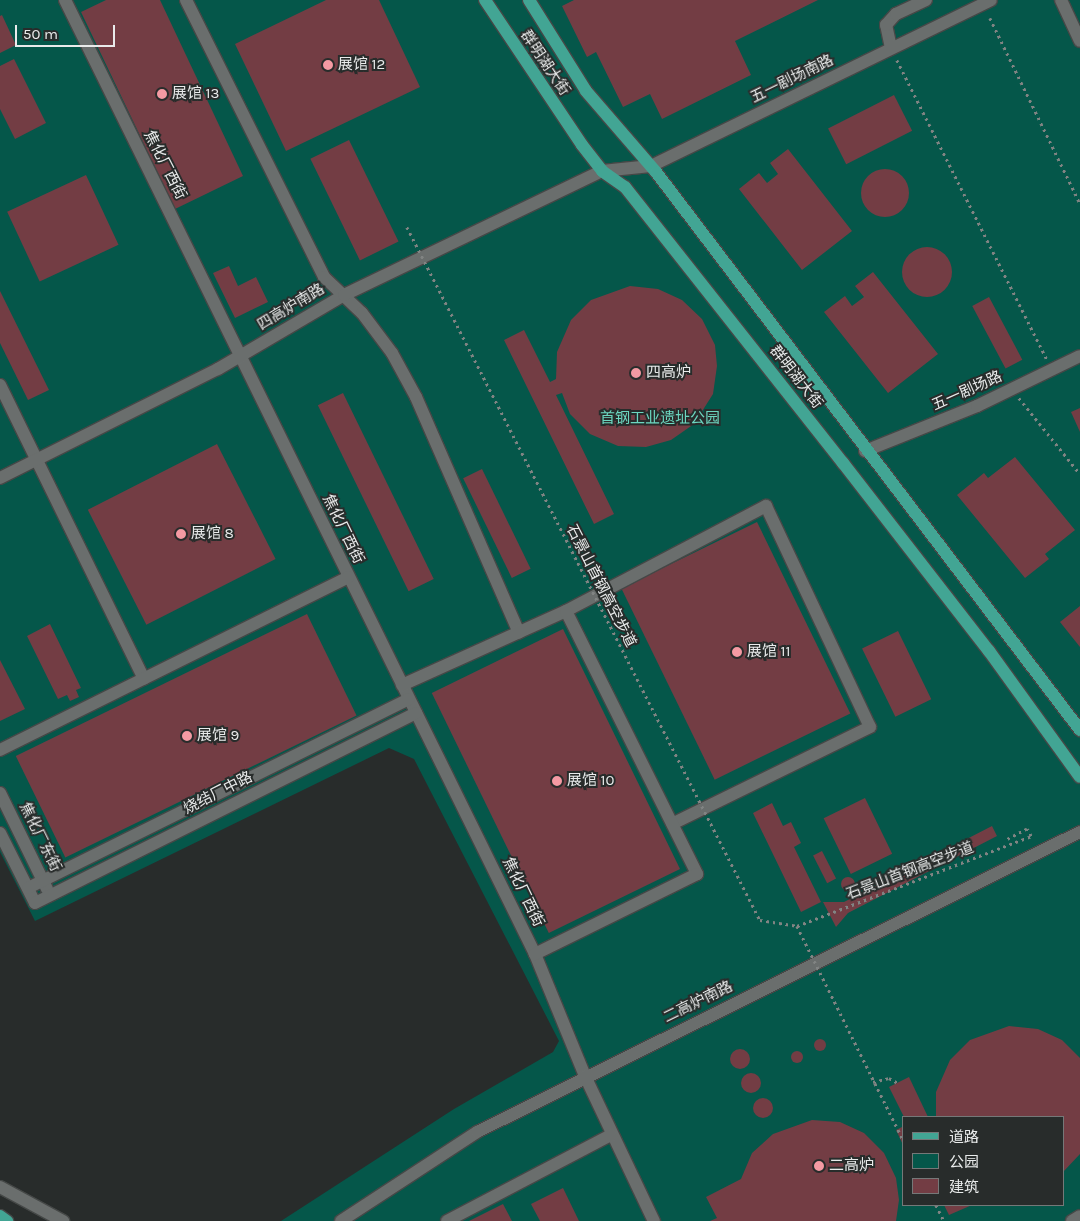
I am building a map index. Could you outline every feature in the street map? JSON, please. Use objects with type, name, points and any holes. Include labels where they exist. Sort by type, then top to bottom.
[{"type":"main road","name":"群明湖大街","points":[[485,0],[546,94],[602,171],[625,187],[989,651],[1080,777]]},
{"type":"main road","name":"群明湖大街","points":[[529,0],[586,91],[651,166],[864,451],[1080,730]]},
{"type":"main road","points":[[0,1216],[7,1221]]},
{"type":"street","name":"焦化厂西街","points":[[65,0],[535,954],[611,1135],[654,1221]]},
{"type":"street","points":[[186,0],[324,277],[344,295],[392,353],[416,397],[519,633]]},
{"type":"street","points":[[891,48],[886,25],[896,14],[926,0]]},
{"type":"street","name":"五一剧场南路","points":[[602,171],[651,166],[991,0]]},
{"type":"street","points":[[1061,0],[1080,41]]},
{"type":"street","name":"四高炉南路","points":[[0,478],[242,356],[344,295],[602,171]]},
{"type":"street","name":"五一剧场路","points":[[864,451],[1012,389],[1080,356]]},
{"type":"street","points":[[0,385],[144,680]]},
{"type":"street","points":[[402,685],[566,611],[766,506],[870,727],[672,824]]},
{"type":"street","points":[[0,750],[348,577]]},
{"type":"street","points":[[535,954],[697,874],[566,611]]},
{"type":"street","name":"烧结厂中路","points":[[409,699],[28,888],[35,903],[416,712]]},
{"type":"street","name":"焦化厂东街","points":[[0,793],[50,896]]},
{"type":"street","name":"二高炉南路","points":[[341,1221],[478,1132],[585,1076],[1080,832]]},
{"type":"street","points":[[0,833],[28,888]]},
{"type":"street","points":[[447,1221],[611,1135]]},
{"type":"street","points":[[0,1187],[63,1221]]},
{"type":"street","points":[[1072,1221],[1080,1216]]},
{"type":"path","points":[[990,18],[1080,203]]},
{"type":"path","points":[[891,48],[1052,370]]},
{"type":"path","name":"石景山首钢高空步道","points":[[407,227],[760,920],[797,926],[1031,836],[1027,829],[1006,840]]},
{"type":"path","points":[[1012,389],[1080,474]]},
{"type":"path","points":[[797,926],[902,1138]]},
{"type":"path","points":[[873,1082],[889,1078],[898,1083]]},
{"type":"path","points":[[936,1206],[944,1221]]},
{"type":"green space","name":"首钢工业遗址公园","points":[[0,0],[1080,0],[1080,1221],[281,1221],[454,1109],[553,1052],[559,1041],[414,759],[389,748],[35,921],[0,852]]},
{"type":"building","name":"展馆 13","points":[[106,0],[160,0],[243,176],[175,209],[81,12]]},
{"type":"building","name":"展馆 12","points":[[326,0],[379,0],[420,87],[286,151],[235,44]]},
{"type":"building","points":[[574,0],[818,0],[735,41],[751,75],[662,119],[650,94],[623,107],[596,52],[587,57],[562,6]]},
{"type":"building","points":[[2,15],[16,45],[0,53],[0,16]]},
{"type":"building","points":[[14,59],[46,123],[15,139],[0,109],[0,66]]},
{"type":"building","points":[[894,95],[912,131],[846,164],[828,129]]},
{"type":"building","points":[[349,140],[399,242],[360,260],[310,159]]},
{"type":"building","points":[[788,149],[852,231],[802,270],[739,189],[759,173],[767,183],[778,174],[770,163]]},
{"type":"building","points":[[880,169],[890,169],[899,173],[905,179],[909,193],[905,207],[899,213],[890,217],[880,217],[871,213],[865,207],[861,198],[861,188],[865,179],[871,173]]},
{"type":"building","points":[[86,175],[119,245],[40,282],[7,212]]},
{"type":"building","points":[[927,247],[936,249],[947,258],[952,272],[950,281],[941,292],[927,297],[918,295],[907,286],[902,272],[904,263],[913,252]]},
{"type":"building","points":[[229,266],[238,286],[256,277],[268,302],[235,318],[213,273]]},
{"type":"building","points":[[873,272],[938,354],[888,393],[824,312],[845,296],[852,306],[864,297],[855,286]]},
{"type":"building","name":"四高炉","points":[[630,286],[658,289],[682,300],[702,319],[715,345],[717,366],[713,394],[694,424],[671,440],[646,447],[618,446],[590,434],[570,414],[562,393],[556,395],[614,514],[594,524],[504,340],[524,330],[550,382],[556,379],[557,352],[571,320],[591,300]]},
{"type":"building","points":[[0,291],[49,390],[28,400],[0,343]]},
{"type":"building","points":[[989,297],[1022,360],[1006,369],[972,306]]},
{"type":"building","points":[[343,393],[434,579],[409,591],[318,405]]},
{"type":"building","points":[[1080,408],[1080,432],[1071,412]]},
{"type":"building","name":"展馆 8","points":[[217,444],[276,559],[146,625],[88,510]]},
{"type":"building","points":[[1015,457],[1075,530],[1045,554],[1049,559],[1025,578],[957,495],[984,473],[988,478]]},
{"type":"building","points":[[482,469],[531,569],[512,578],[463,478]]},
{"type":"building","name":"展馆 11","points":[[757,522],[850,713],[715,780],[621,588]]},
{"type":"building","points":[[1080,606],[1080,647],[1060,622]]},
{"type":"building","name":"展馆 9","points":[[307,614],[357,716],[65,858],[16,756]]},
{"type":"building","points":[[50,624],[81,688],[76,690],[79,697],[70,701],[67,695],[58,699],[27,636]]},
{"type":"building","name":"展馆 10","points":[[563,629],[680,869],[549,933],[432,693]]},
{"type":"building","points":[[898,631],[931,699],[895,717],[862,649]]},
{"type":"building","points":[[0,660],[25,709],[0,721]]},
{"type":"building","points":[[865,798],[892,854],[851,874],[824,818]]},
{"type":"building","points":[[772,803],[783,826],[791,822],[801,843],[794,847],[821,902],[801,912],[753,813]]},
{"type":"building","points":[[992,826],[997,836],[848,913],[836,927],[823,902],[844,902]]},
{"type":"building","points":[[822,851],[836,879],[827,883],[813,856]]},
{"type":"building","points":[[848,877],[853,879],[855,884],[853,889],[848,891],[843,889],[841,884],[843,879]]},
{"type":"building","points":[[1009,1026],[1038,1029],[1062,1040],[1080,1058],[1080,1154],[1065,1170],[1065,1116],[936,1116],[936,1092],[950,1060],[970,1040]]},
{"type":"building","points":[[818,1039],[822,1039],[826,1045],[822,1051],[818,1051],[814,1047],[814,1043]]},
{"type":"building","points":[[740,1049],[747,1052],[750,1059],[747,1066],[740,1069],[733,1066],[730,1059],[733,1052]]},
{"type":"building","points":[[795,1051],[799,1051],[803,1057],[799,1063],[795,1063],[791,1059],[791,1055]]},
{"type":"building","points":[[751,1073],[758,1076],[761,1083],[758,1090],[751,1093],[744,1090],[741,1083],[744,1076]]},
{"type":"building","points":[[909,1077],[928,1116],[904,1116],[889,1087]]},
{"type":"building","points":[[763,1098],[770,1101],[773,1108],[770,1115],[763,1118],[756,1115],[753,1108],[756,1101]]},
{"type":"building","name":"二高炉","points":[[812,1120],[840,1122],[864,1133],[884,1153],[896,1178],[899,1200],[896,1221],[710,1221],[717,1218],[706,1197],[741,1179],[752,1153],[773,1134]]},
{"type":"building","points":[[902,1127],[902,1143],[896,1130]]},
{"type":"building","points":[[563,1188],[579,1221],[540,1221],[531,1204]]},
{"type":"building","points":[[503,1204],[512,1221],[469,1221]]},
{"type":"building","points":[[944,1206],[970,1206],[949,1215]]},
{"type":"place","name":"展馆 12","points":[[328,65]]},
{"type":"place","name":"展馆 13","points":[[162,94]]},
{"type":"place","name":"四高炉","points":[[636,373]]},
{"type":"place","name":"展馆 8","points":[[181,534]]},
{"type":"place","name":"展馆 11","points":[[737,652]]},
{"type":"place","name":"展馆 9","points":[[187,736]]},
{"type":"place","name":"展馆 10","points":[[557,781]]},
{"type":"place","name":"二高炉","points":[[819,1166]]}]
